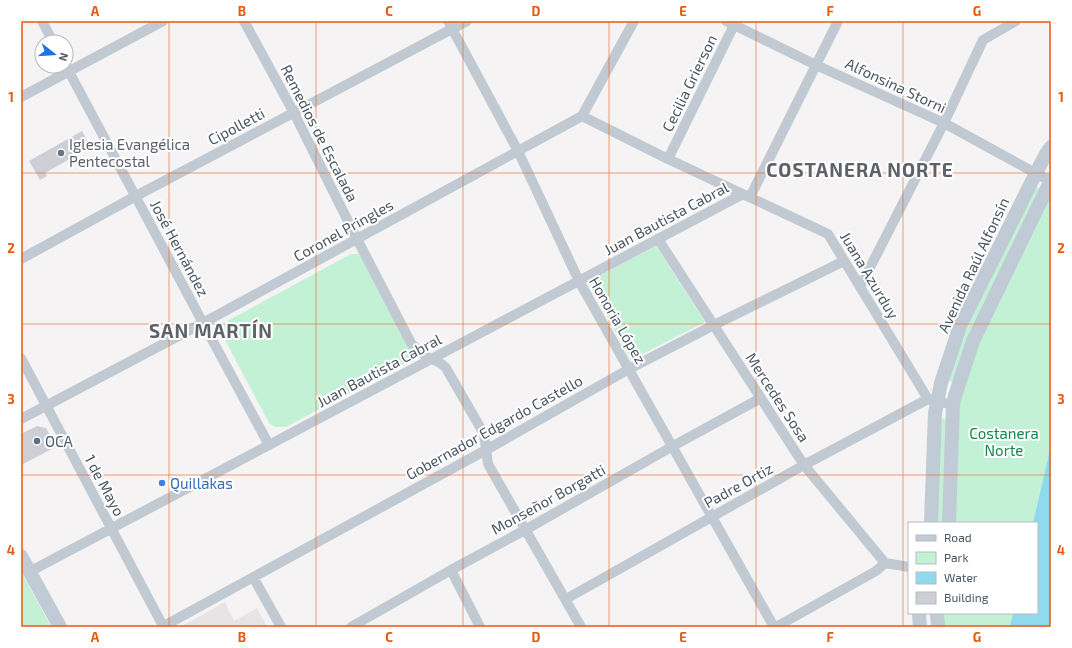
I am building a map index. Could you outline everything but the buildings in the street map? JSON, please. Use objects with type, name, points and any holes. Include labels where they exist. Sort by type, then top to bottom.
[{"type":"main road","name":"Avenida Raúl Alfonsín","points":[[931,522],[935,413],[932,400],[944,376],[960,326],[1036,172],[1051,147]]},
{"type":"main road","points":[[949,522],[954,396],[973,341],[1051,181]]},
{"type":"main road","points":[[21,556],[60,627]]},
{"type":"main road","points":[[919,614],[920,627]]},
{"type":"main road","points":[[937,614],[938,627]]},
{"type":"street","points":[[42,21],[49,34]]},
{"type":"street","points":[[74,65],[163,21]]},
{"type":"street","name":"Remedios de Escalada","points":[[244,21],[294,113],[411,343],[419,352],[442,363],[446,368],[484,434],[488,464],[581,627]]},
{"type":"street","name":"Cipolletti","points":[[21,259],[136,196],[294,113],[450,25],[467,21]]},
{"type":"street","points":[[582,116],[634,21]]},
{"type":"street","name":"Juan Bautista Cabral","points":[[29,572],[658,239],[747,196],[838,21]]},
{"type":"street","points":[[860,287],[944,123],[983,40],[1016,21]]},
{"type":"street","name":"Alfonsina Storni","points":[[732,22],[816,65],[944,123],[1051,181]]},
{"type":"street","name":"Cecilia Grierson","points":[[668,159],[732,22]]},
{"type":"street","name":"Honoria López","points":[[450,25],[518,151],[578,282],[775,627]]},
{"type":"street","points":[[21,97],[57,74]]},
{"type":"street","name":"José Hernández","points":[[70,74],[269,444]]},
{"type":"street","name":"Coronel Pringles","points":[[21,419],[203,323],[582,116]]},
{"type":"street","name":"Juana Azurduy","points":[[582,116],[668,159],[828,234],[932,400]]},
{"type":"street","name":"Mercedes Sosa","points":[[658,239],[804,465],[885,563]]},
{"type":"street","name":"Gobernador Edgardo Castello","points":[[163,627],[486,450],[629,369],[844,261]]},
{"type":"street","name":"1 de Mayo","points":[[21,358],[163,627]]},
{"type":"street","name":"Monseñor Borgatti","points":[[351,627],[761,398]]},
{"type":"street","points":[[932,400],[953,405]]},
{"type":"street","name":"Padre Ortiz","points":[[566,599],[804,465],[932,400]]},
{"type":"street","points":[[775,627],[876,571],[885,563],[908,567]]},
{"type":"street","points":[[451,570],[480,627]]},
{"type":"street","points":[[253,577],[281,627]]},
{"type":"shaded area","points":[[225,602],[234,621],[257,608],[267,627],[180,627]]},
{"type":"green space","points":[[1035,187],[1038,187],[1039,189],[954,381],[951,382],[949,380],[959,343]]},
{"type":"green space","name":"Costanera Norte","points":[[1051,193],[1051,445],[1033,522],[955,522],[958,417],[964,381],[977,342]]},
{"type":"green space","points":[[656,246],[705,322],[631,360],[588,282]]},
{"type":"green space","points":[[351,254],[358,254],[363,258],[410,346],[410,357],[403,364],[286,427],[275,427],[269,423],[223,336],[223,327],[229,320]]},
{"type":"green space","points":[[944,418],[946,420],[943,522],[936,522],[940,420]]},
{"type":"green space","points":[[21,571],[51,627],[21,627]]},
{"type":"green space","points":[[942,614],[1013,614],[1010,627],[943,627]]},
{"type":"water","points":[[1051,445],[1051,627],[1010,627],[1013,614],[1038,614],[1038,522],[1033,522]]},
{"type":"place","name":"Iglesia Evangélica Pentecostal","points":[[61,153]]},
{"type":"place","name":"OCA","points":[[37,441]]},
{"type":"place","name":"Quillakas","points":[[162,483]]},
{"type":"district","name":"COSTANERA NORTE","points":[[860,169]]},
{"type":"district","name":"SAN MARTÍN","points":[[211,330]]}]
